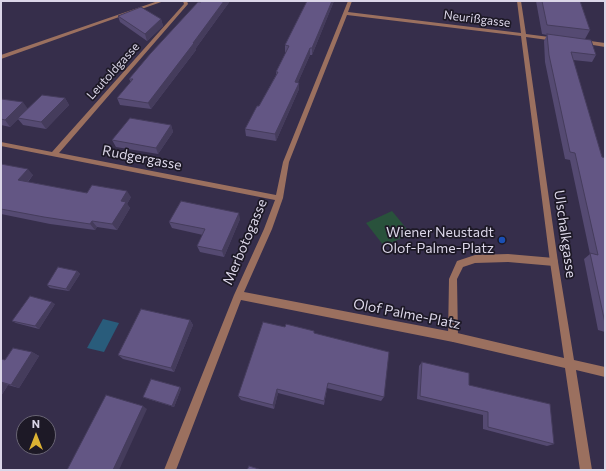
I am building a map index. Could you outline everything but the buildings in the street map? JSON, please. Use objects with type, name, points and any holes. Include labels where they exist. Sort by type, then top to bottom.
[{"type":"street","points":[[1,57],[162,1]]},
{"type":"street","name":"Leutoldgasse","points":[[54,154],[186,4],[185,1]]},
{"type":"street","name":"Merbotogasse","points":[[170,470],[238,295],[268,229],[279,198],[286,162],[350,1]]},
{"type":"street","name":"Ulschalkgasse","points":[[519,1],[525,36],[554,262],[586,470]]},
{"type":"street","name":"Neurißgasse","points":[[346,13],[561,40]]},
{"type":"street","points":[[576,42],[605,45]]},
{"type":"street","name":"Rudgergasse","points":[[1,144],[279,198]]},
{"type":"street","points":[[454,337],[453,278],[460,264],[475,258],[508,258],[554,262]]},
{"type":"street","name":"Olof Palme-Platz","points":[[238,295],[454,337],[605,372]]},
{"type":"green space","points":[[392,211],[411,234],[384,246],[366,223]]},
{"type":"water","points":[[103,319],[119,323],[104,352],[87,348]]},
{"type":"place","name":"Wiener Neustadt Olof-Palme-Platz","points":[[502,240]]}]
